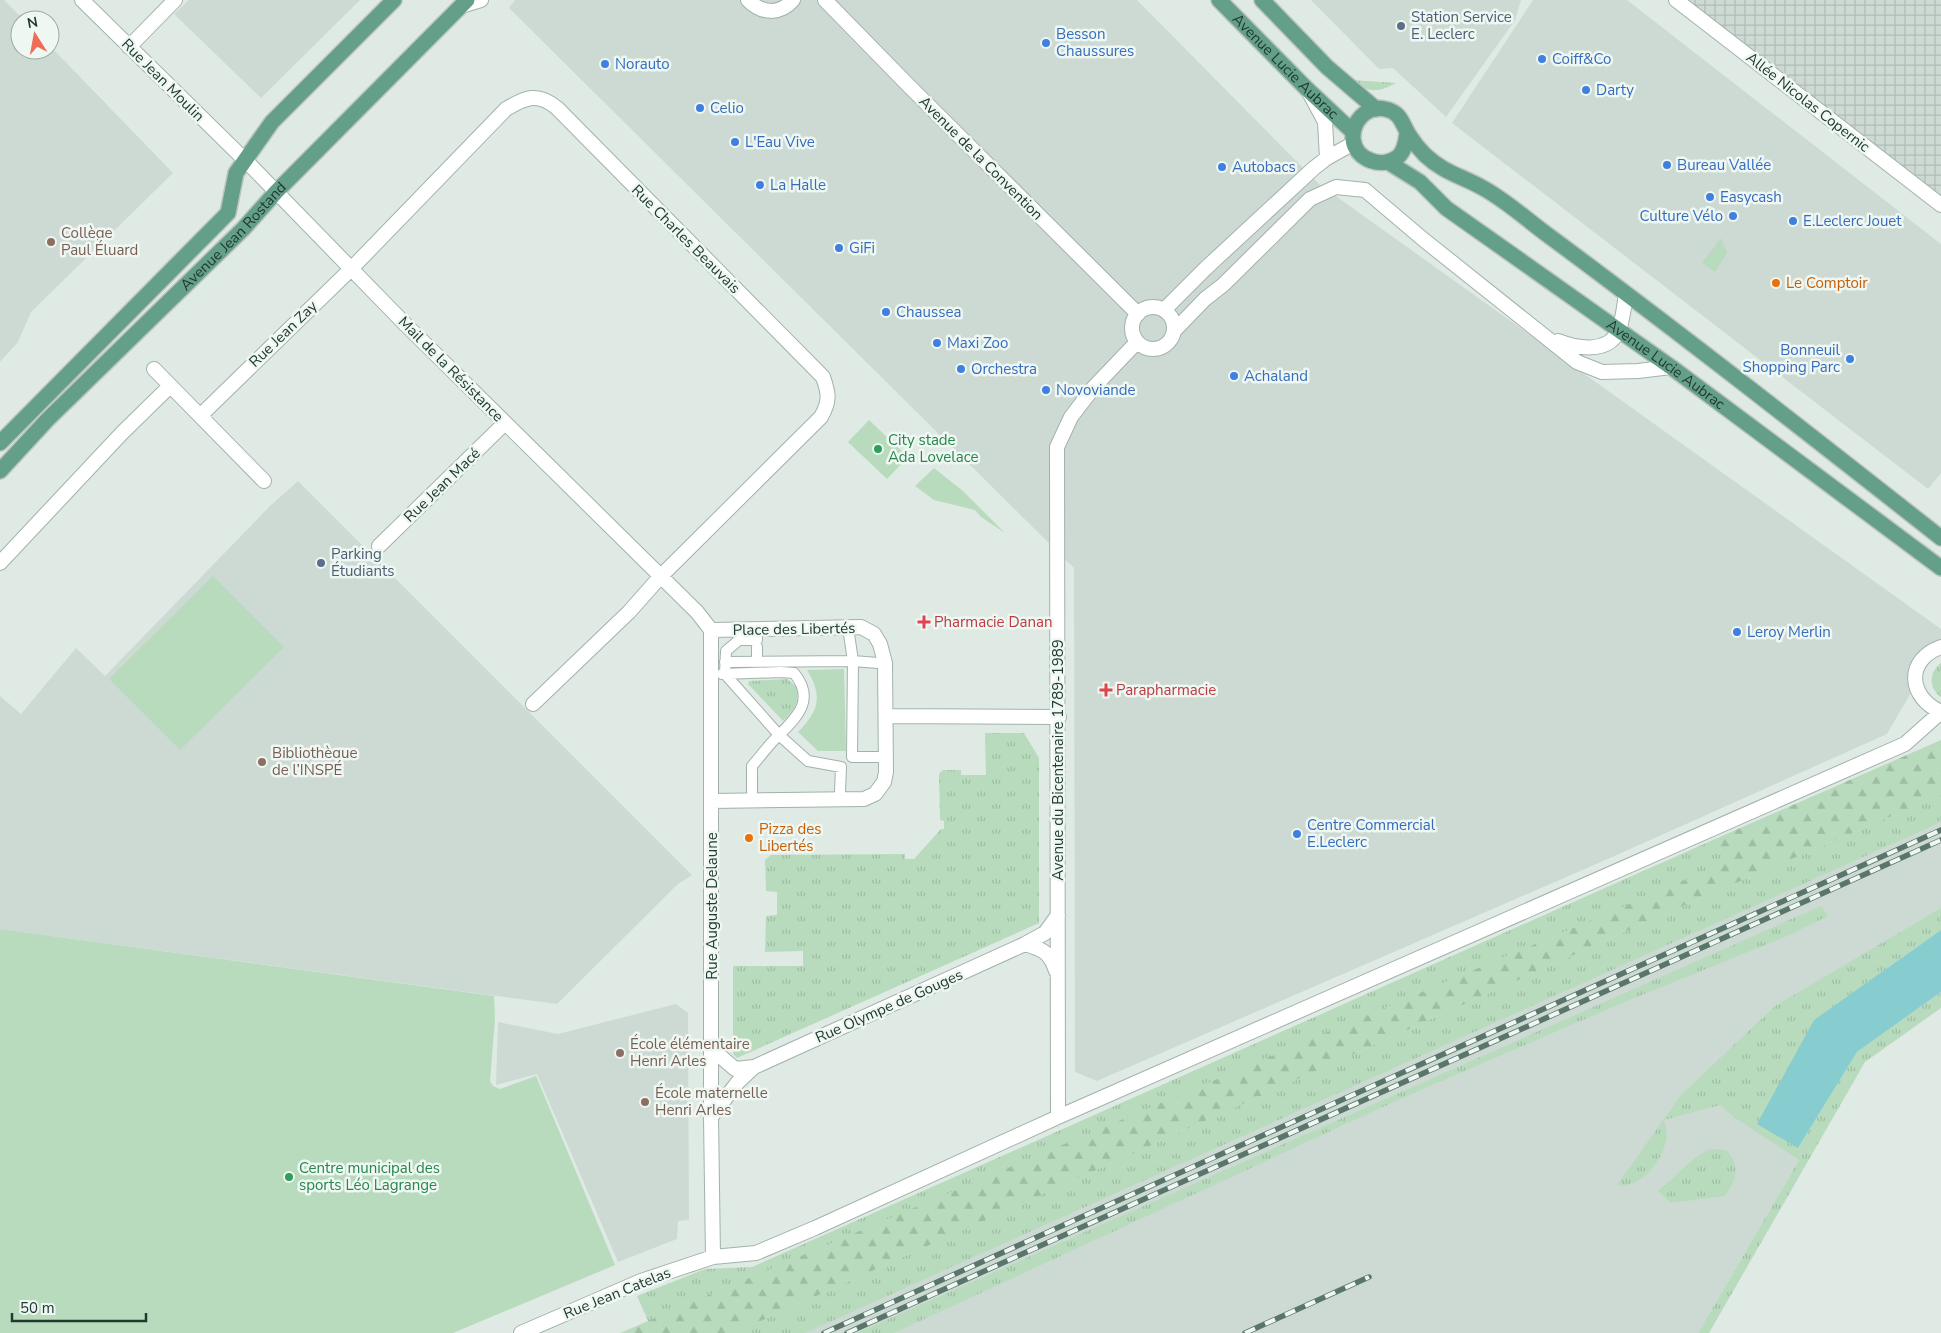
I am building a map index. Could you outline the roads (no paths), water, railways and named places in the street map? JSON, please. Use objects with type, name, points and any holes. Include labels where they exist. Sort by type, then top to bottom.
[{"type":"main road","name":"Avenue Jean Rostand","points":[[0,443],[228,213],[236,173],[272,122],[394,0]]},
{"type":"main road","name":"Avenue Lucie Aubrac","points":[[1219,0],[1353,138],[1358,152],[1367,160],[1377,163],[1388,162],[1420,182],[1446,208],[1671,367],[1941,568]]},
{"type":"main road","name":"Avenue Lucie Aubrac","points":[[1262,0],[1327,67],[1376,109]]},
{"type":"main road","name":"Avenue Jean Rostand","points":[[0,471],[48,419],[243,228],[276,192],[464,3]]},
{"type":"main road","name":"Avenue Lucie Aubrac","points":[[1353,138],[1356,124],[1360,117],[1368,111],[1385,109],[1394,112],[1403,121],[1407,133],[1419,150],[1434,164],[1453,175],[1484,188],[1626,294],[1941,538]]},
{"type":"main road","points":[[1388,162],[1398,156],[1405,147],[1407,133]]},
{"type":"street","name":"Rue Jean Moulin","points":[[82,0],[244,160]]},
{"type":"street","points":[[129,47],[175,0]]},
{"type":"street","points":[[464,3],[481,0]]},
{"type":"street","points":[[748,0],[755,6],[770,11],[786,7],[793,0]]},
{"type":"street","name":"Avenue de la Convention","points":[[826,0],[909,86],[1138,314]]},
{"type":"street","name":"Allée Nicolas Copernic","points":[[1676,0],[1941,205]]},
{"type":"street","points":[[1307,89],[1325,122],[1327,158]]},
{"type":"street","name":"Rue Charles Beauvais","points":[[351,268],[506,109],[524,98],[546,98],[823,377],[828,390],[828,406],[821,417],[660,577],[629,612],[534,704]]},
{"type":"street","points":[[1164,310],[1213,261],[1327,158],[1353,138]]},
{"type":"street","name":"Mail de la Résistance","points":[[244,160],[660,577]]},
{"type":"street","points":[[1175,330],[1174,322],[1170,315],[1164,310],[1155,307],[1148,308],[1138,314],[1133,322],[1132,332],[1137,342],[1148,349],[1161,348],[1170,342],[1175,330],[1205,299],[1222,285],[1310,199],[1336,187],[1365,190],[1424,240],[1577,362],[1602,372],[1638,371],[1671,367]]},
{"type":"street","name":"Rue Jean Zay","points":[[200,416],[351,268]]},
{"type":"street","points":[[1548,338],[1575,348],[1594,347],[1613,340],[1619,331],[1626,294]]},
{"type":"street","name":"Avenue du Bicentenaire 1789-1989","points":[[1058,1117],[1059,717],[1057,448],[1077,409],[1094,387],[1137,342]]},
{"type":"street","points":[[154,369],[264,481]]},
{"type":"street","points":[[0,562],[122,433],[170,386]]},
{"type":"street","name":"Rue Jean Macé","points":[[379,546],[505,423]]},
{"type":"street","points":[[660,577],[697,612],[711,630]]},
{"type":"street","name":"Place des Libertés","points":[[711,630],[861,627],[874,634],[880,644],[885,663],[886,716],[886,772],[884,782],[875,794],[864,799],[711,801]]},
{"type":"street","name":"Rue Auguste Delaune","points":[[711,630],[711,1117],[713,1256]]},
{"type":"street","points":[[723,674],[726,651],[739,640],[757,640],[758,634]]},
{"type":"street","points":[[849,634],[853,661],[852,757]]},
{"type":"street","points":[[757,647],[757,662]]},
{"type":"street","points":[[1941,647],[1931,650],[1922,659],[1916,671],[1916,684],[1920,697],[1929,707],[1941,712]]},
{"type":"street","points":[[725,662],[853,661],[878,663]]},
{"type":"street","points":[[723,674],[794,673],[803,683],[805,700],[799,713],[752,766],[752,792]]},
{"type":"street","points":[[723,674],[780,735],[808,761],[841,767]]},
{"type":"street","name":"Rue Jean Catelas","points":[[521,1333],[640,1281],[713,1256],[756,1253],[815,1228],[1058,1117],[1905,744],[1941,712]]},
{"type":"street","points":[[886,716],[1059,717]]},
{"type":"street","points":[[840,792],[841,767],[852,757],[878,757]]},
{"type":"street","name":"Rue Olympe de Gouges","points":[[712,1050],[735,1069],[754,1067],[1025,944],[1045,933],[1058,915]]},
{"type":"street","points":[[1025,944],[1044,950],[1053,962],[1058,977]]},
{"type":"street","name":"Rue Olympe de Gouges","points":[[711,1117],[738,1082],[754,1067]]},
{"type":"water","points":[[1941,930],[1941,992],[1857,1052],[1798,1148],[1757,1124],[1814,1020]]},
{"type":"railway","points":[[824,1333],[1941,830]]},
{"type":"railway","points":[[847,1333],[1941,840]]},
{"type":"railway","points":[[1245,1333],[1369,1277]]},
{"type":"place","name":"Station Service E. Leclerc","points":[[1401,26]]},
{"type":"place","name":"Besson Chaussures","points":[[1046,43]]},
{"type":"place","name":"Coiff&Co","points":[[1542,59]]},
{"type":"place","name":"Norauto","points":[[605,64]]},
{"type":"place","name":"Darty","points":[[1586,90]]},
{"type":"place","name":"Celio","points":[[700,108]]},
{"type":"place","name":"L'Eau Vive","points":[[735,142]]},
{"type":"place","name":"Bureau Vallée","points":[[1667,165]]},
{"type":"place","name":"Autobacs","points":[[1222,167]]},
{"type":"place","name":"La Halle","points":[[760,185]]},
{"type":"place","name":"Easycash","points":[[1710,197]]},
{"type":"place","name":"Culture Vélo","points":[[1733,216]]},
{"type":"place","name":"E.Leclerc Jouet","points":[[1793,221]]},
{"type":"place","name":"Collège Paul Éluard","points":[[51,242]]},
{"type":"place","name":"GiFi","points":[[839,248]]},
{"type":"place","name":"Le Comptoir","points":[[1776,283]]},
{"type":"place","name":"Chaussea","points":[[886,312]]},
{"type":"place","name":"Maxi Zoo","points":[[937,343]]},
{"type":"place","name":"Bonneuil Shopping Parc","points":[[1850,359]]},
{"type":"place","name":"Orchestra","points":[[961,369]]},
{"type":"place","name":"Achaland","points":[[1234,376]]},
{"type":"place","name":"Novoviande","points":[[1046,390]]},
{"type":"place","name":"City stade Ada Lovelace","points":[[878,449]]},
{"type":"place","name":"Parking Étudiants","points":[[321,563]]},
{"type":"place","name":"Pharmacie Danan","points":[[924,622]]},
{"type":"place","name":"Leroy Merlin","points":[[1737,632]]},
{"type":"place","name":"Parapharmacie","points":[[1106,690]]},
{"type":"place","name":"Bibliothèque de l’INSPÉ","points":[[262,762]]},
{"type":"place","name":"Centre Commercial E.Leclerc","points":[[1297,834]]},
{"type":"place","name":"Pizza des Libertés","points":[[749,838]]},
{"type":"place","name":"École élémentaire Henri Arles","points":[[620,1053]]},
{"type":"place","name":"École maternelle Henri Arles","points":[[645,1102]]},
{"type":"place","name":"Centre municipal des sports Léo Lagrange","points":[[289,1177]]}]
